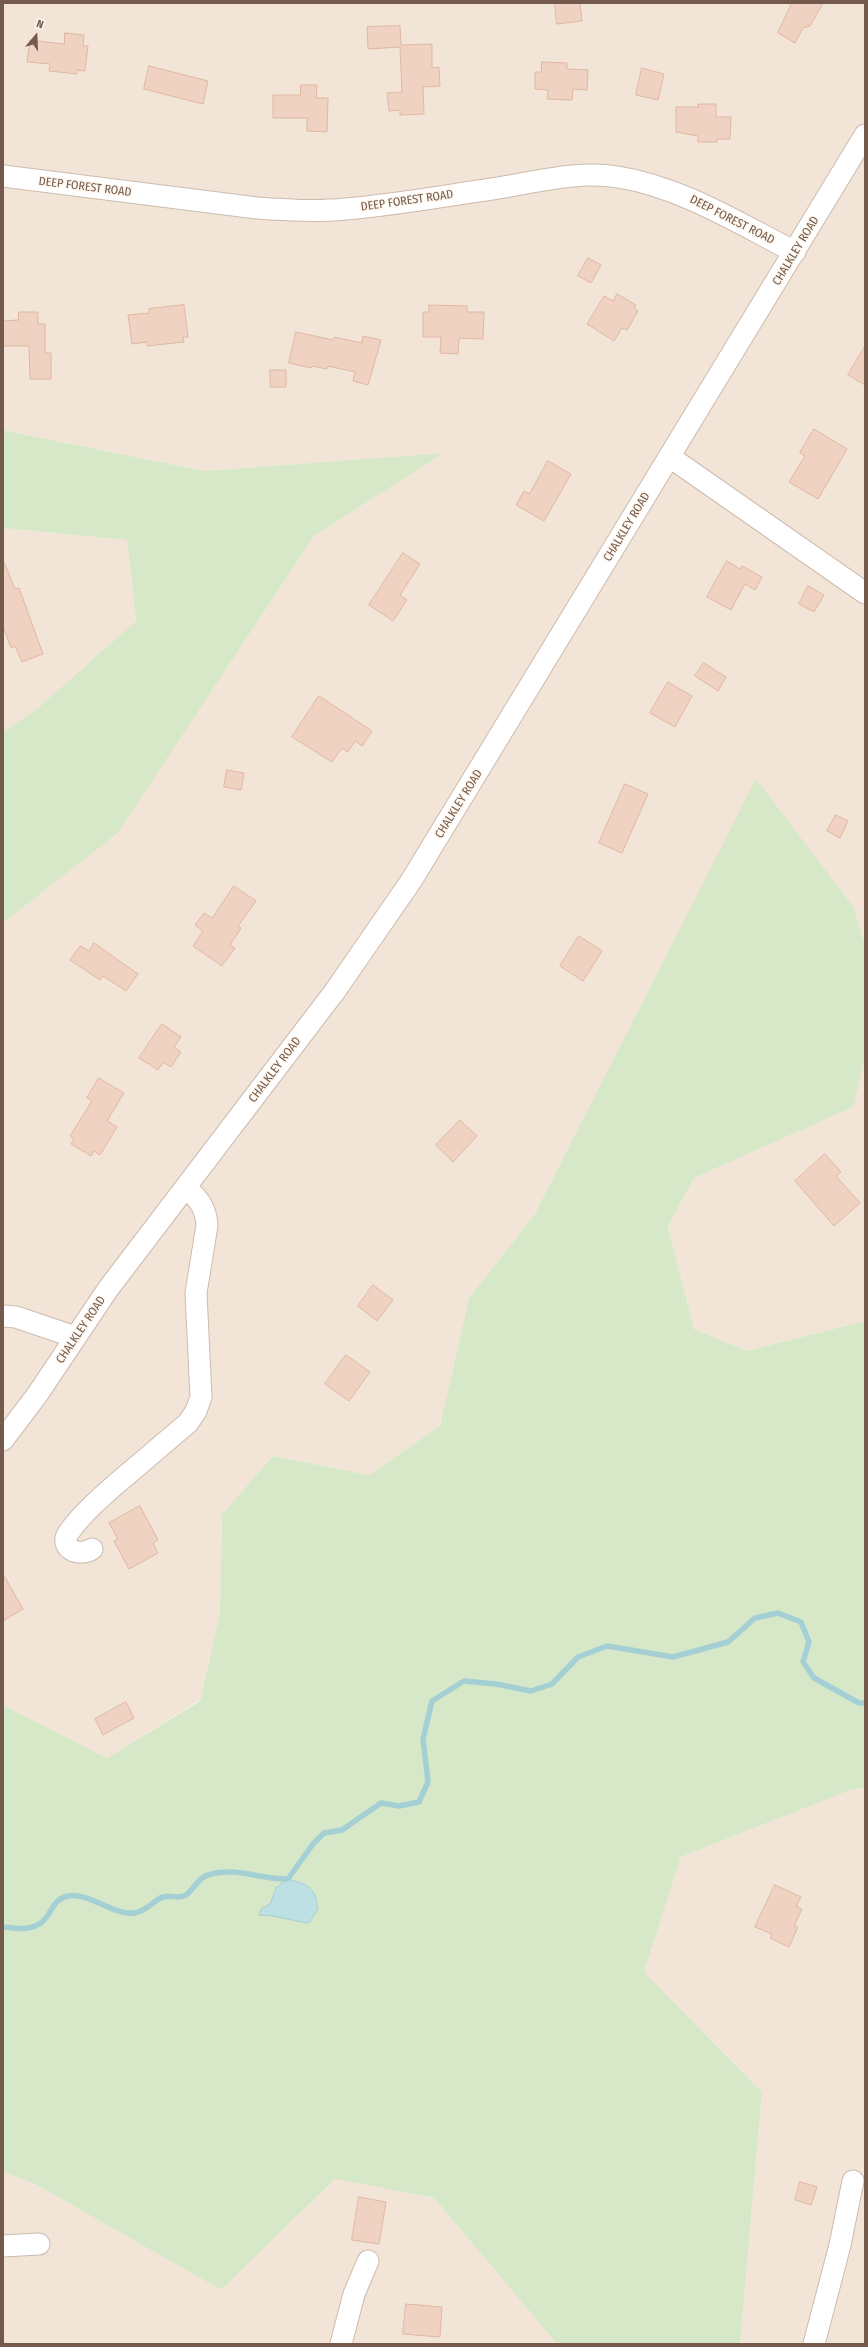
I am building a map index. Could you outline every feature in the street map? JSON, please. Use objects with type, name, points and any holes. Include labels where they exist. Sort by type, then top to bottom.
[{"type":"street","name":"CHALKLEY ROAD","points":[[3,1440],[37,1395],[108,1289],[335,991],[411,881],[865,135]]},
{"type":"street","name":"DEEP FOREST ROAD","points":[[3,176],[257,208],[296,210],[344,209],[392,204],[580,176],[616,176],[644,182],[678,193],[795,252]]},
{"type":"street","points":[[670,457],[865,593]]},
{"type":"street","points":[[92,1549],[85,1553],[77,1553],[70,1549],[66,1542],[67,1533],[89,1509],[188,1423],[196,1411],[201,1397],[196,1293],[207,1225],[202,1203],[186,1188]]},
{"type":"street","points":[[3,1316],[16,1316],[75,1337]]},
{"type":"street","points":[[814,2344],[840,2245],[853,2181]]},
{"type":"street","points":[[3,2246],[39,2244]]},
{"type":"street","points":[[341,2344],[354,2294],[368,2261]]},
{"type":"shaded area","points":[[3,3],[865,3],[865,947],[854,908],[535,1214],[469,1298],[440,1426],[369,1475],[273,1456],[222,1514],[220,1613],[200,1700],[107,1758],[3,1705],[3,923],[118,833],[314,536],[444,453],[204,471],[3,430]]},
{"type":"shaded area","points":[[3,528],[127,540],[136,621],[38,708],[3,732]]},
{"type":"shaded area","points":[[865,1058],[865,1321],[747,1351],[694,1329],[668,1226],[694,1178],[852,1107]]},
{"type":"shaded area","points":[[865,1788],[865,2344],[740,2344],[762,2092],[644,1972],[681,1857],[853,1789]]},
{"type":"shaded area","points":[[3,2172],[33,2183],[221,2290],[335,2179],[434,2198],[557,2344],[3,2344]]},
{"type":"green space","points":[[3,430],[204,471],[444,453],[314,536],[118,833],[3,923],[3,732],[38,708],[136,621],[127,540],[3,528]]},
{"type":"green space","points":[[756,779],[854,908],[865,947],[865,1058],[853,1107],[694,1178],[668,1226],[694,1329],[747,1351],[865,1321],[865,1788],[853,1789],[681,1857],[644,1972],[762,2092],[740,2344],[557,2344],[434,2198],[335,2179],[221,2290],[33,2183],[3,2172],[3,1705],[107,1758],[200,1701],[220,1613],[222,1514],[273,1456],[369,1475],[440,1426],[469,1298],[535,1214]]},
{"type":"water","points":[[288,1879],[306,1885],[313,1891],[318,1909],[309,1923],[259,1915],[261,1909],[270,1904],[276,1888]]},
{"type":"building","points":[[555,3],[580,3],[582,21],[557,24]]},
{"type":"building","points":[[792,3],[823,3],[810,26],[803,28],[795,43],[778,33]]},
{"type":"building","points":[[400,26],[401,45],[432,44],[432,68],[439,67],[440,86],[423,87],[424,114],[400,115],[400,110],[389,111],[387,93],[402,92],[400,47],[368,49],[367,27]]},
{"type":"building","points":[[65,33],[84,35],[83,46],[88,46],[85,71],[77,70],[77,74],[49,71],[50,64],[27,62],[30,40],[64,44]]},
{"type":"building","points":[[542,62],[567,63],[567,69],[588,70],[587,90],[573,89],[572,100],[547,99],[548,90],[535,89],[535,72],[541,72]]},
{"type":"building","points":[[149,66],[208,81],[203,104],[144,89]]},
{"type":"building","points":[[642,68],[664,74],[658,100],[636,95]]},
{"type":"building","points":[[301,85],[317,85],[316,98],[328,98],[327,132],[307,131],[307,118],[273,118],[273,95],[300,95]]},
{"type":"building","points":[[698,104],[716,104],[716,117],[731,117],[730,139],[717,139],[717,142],[698,142],[698,136],[676,132],[676,107],[698,107]]},
{"type":"building","points":[[588,258],[601,265],[591,283],[578,276]]},
{"type":"building","points":[[617,294],[636,305],[634,308],[638,311],[627,330],[622,328],[614,341],[587,324],[604,296],[613,301]]},
{"type":"building","points":[[184,305],[188,337],[183,337],[184,342],[147,346],[147,342],[132,344],[128,315],[149,313],[149,309]]},
{"type":"building","points":[[429,305],[467,306],[467,312],[484,312],[483,339],[459,338],[458,354],[440,353],[441,337],[423,337],[423,312],[429,312]]},
{"type":"building","points":[[19,312],[38,312],[38,324],[45,324],[45,353],[51,353],[51,379],[30,379],[29,346],[3,346],[3,321],[18,320]]},
{"type":"building","points":[[296,332],[333,340],[334,337],[362,343],[363,336],[381,340],[368,385],[353,381],[355,372],[328,366],[327,369],[312,366],[311,368],[289,363]]},
{"type":"building","points":[[865,346],[865,385],[848,375]]},
{"type":"building","points":[[270,370],[286,370],[286,387],[271,387]]},
{"type":"building","points":[[814,429],[847,449],[818,499],[789,482],[805,456],[800,453]]},
{"type":"building","points":[[548,461],[571,474],[544,521],[516,505],[524,491],[529,494]]},
{"type":"building","points":[[403,553],[420,564],[400,595],[407,600],[393,621],[369,605]]},
{"type":"building","points":[[3,560],[15,589],[19,588],[43,654],[22,662],[15,646],[11,648],[3,626]]},
{"type":"building","points":[[727,561],[740,569],[742,566],[762,577],[755,590],[745,584],[731,610],[707,597]]},
{"type":"building","points":[[808,586],[824,595],[814,612],[799,604]]},
{"type":"building","points":[[704,663],[726,677],[718,691],[695,676]]},
{"type":"building","points":[[668,682],[692,696],[675,727],[650,713]]},
{"type":"building","points":[[319,696],[372,731],[362,746],[355,741],[348,752],[342,748],[332,762],[292,737]]},
{"type":"building","points":[[227,770],[244,773],[241,790],[224,787]]},
{"type":"building","points":[[625,784],[648,794],[622,853],[599,843]]},
{"type":"building","points":[[836,815],[848,821],[840,838],[827,831]]},
{"type":"building","points":[[234,886],[256,901],[238,926],[241,928],[230,945],[235,948],[222,966],[193,946],[203,931],[195,925],[204,913],[212,918]]},
{"type":"building","points":[[579,936],[602,951],[583,981],[560,966]]},
{"type":"building","points":[[94,943],[138,974],[126,991],[103,976],[100,980],[70,960],[80,946],[89,951]]},
{"type":"building","points":[[162,1024],[181,1037],[174,1047],[181,1052],[171,1067],[163,1062],[158,1070],[139,1058]]},
{"type":"building","points":[[99,1078],[124,1093],[107,1121],[117,1127],[100,1155],[94,1151],[91,1156],[71,1144],[74,1138],[70,1136],[92,1101],[87,1098]]},
{"type":"building","points":[[460,1120],[477,1136],[453,1162],[436,1145]]},
{"type":"building","points":[[825,1154],[841,1172],[836,1176],[860,1203],[834,1226],[795,1181]]},
{"type":"building","points":[[373,1285],[393,1300],[377,1321],[358,1306]]},
{"type":"building","points":[[346,1355],[370,1372],[349,1401],[325,1384]]},
{"type":"building","points":[[140,1506],[158,1540],[153,1543],[158,1553],[129,1569],[114,1541],[118,1539],[109,1523]]},
{"type":"building","points":[[3,1574],[23,1609],[3,1621]]},
{"type":"building","points":[[126,1702],[134,1718],[103,1735],[95,1719]]},
{"type":"building","points":[[775,1885],[801,1897],[796,1906],[802,1909],[794,1926],[798,1927],[789,1947],[770,1938],[772,1934],[755,1927]]},
{"type":"building","points":[[800,2182],[817,2187],[811,2205],[795,2200]]},
{"type":"building","points":[[359,2197],[386,2202],[379,2244],[352,2240]]},
{"type":"building","points":[[406,2304],[442,2307],[440,2337],[403,2334]]},
{"type":"waterway","points":[[3,1927],[30,1928],[35,1926],[47,1917],[58,1901],[68,1896],[84,1897],[118,1911],[134,1913],[147,1908],[159,1898],[166,1896],[178,1897],[186,1895],[202,1878],[208,1875],[228,1872],[268,1878],[288,1879],[313,1844],[324,1833],[342,1830],[381,1803],[399,1806],[419,1802],[428,1782],[423,1739],[432,1701],[464,1681],[496,1684],[531,1691],[552,1684],[578,1657],[607,1646],[673,1657],[728,1642],[755,1618],[778,1613],[801,1622],[809,1642],[803,1662],[814,1678],[859,1703],[865,1703]]}]
